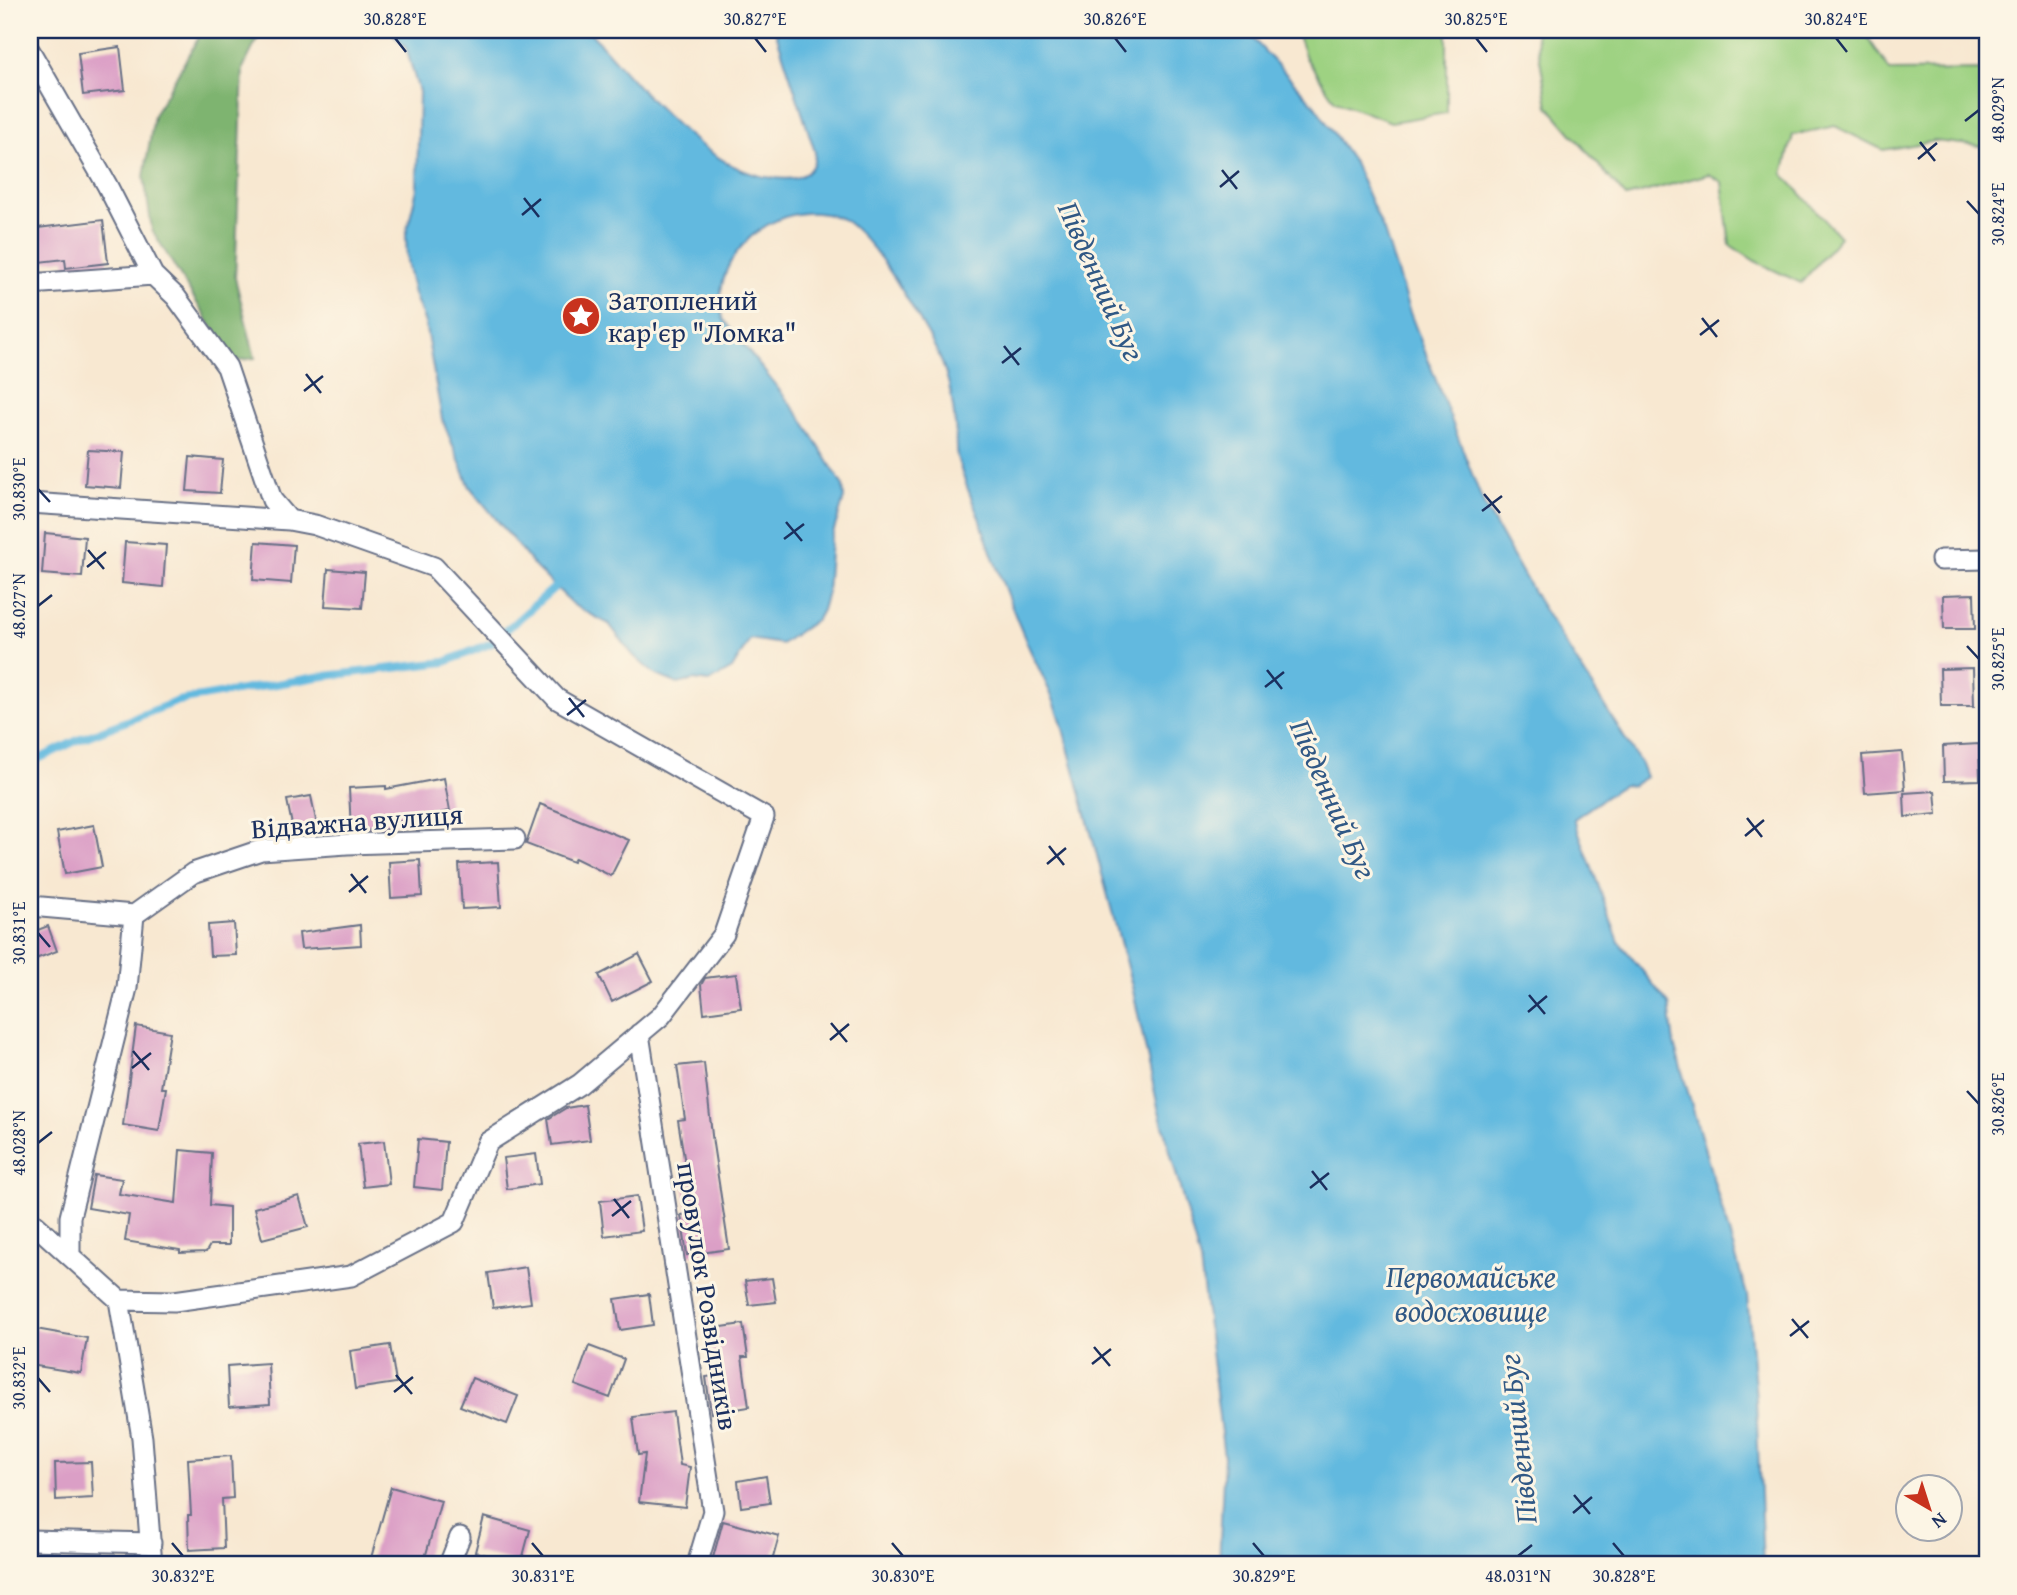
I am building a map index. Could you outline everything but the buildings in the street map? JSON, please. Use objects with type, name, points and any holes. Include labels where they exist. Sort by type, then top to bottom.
[{"type":"street","points":[[30,51],[107,185],[153,275],[176,297],[227,367],[272,500],[289,520]]},
{"type":"street","points":[[30,284],[153,275]]},
{"type":"street","points":[[30,503],[289,520],[315,525],[434,567],[557,699],[764,817],[724,934],[661,1016],[580,1084],[488,1142],[454,1222],[351,1276],[174,1301],[119,1300]]},
{"type":"street","points":[[1941,560],[1987,559]]},
{"type":"street","name":"Відважна вулиця","points":[[134,915],[193,873],[261,850],[347,844],[515,839]]},
{"type":"street","points":[[30,906],[134,915],[127,988],[70,1217],[70,1256]]},
{"type":"street","name":"провулок Розвідників","points":[[639,1034],[713,1511],[697,1565]]},
{"type":"street","points":[[30,1220],[119,1300],[142,1438],[152,1565]]},
{"type":"street","points":[[449,1565],[460,1537]]},
{"type":"street","points":[[30,1540],[151,1543]]},
{"type":"green space","points":[[203,30],[262,30],[243,68],[235,278],[255,358],[236,361],[216,334],[152,230],[144,177],[154,115]]},
{"type":"green space","points":[[1296,30],[1447,30],[1447,113],[1391,122],[1335,101],[1306,58]]},
{"type":"green space","points":[[1535,30],[1865,30],[1890,71],[1987,70],[1987,147],[1935,141],[1883,150],[1835,126],[1793,135],[1783,174],[1840,237],[1801,283],[1755,261],[1730,245],[1722,182],[1709,174],[1626,197],[1548,106]]},
{"type":"water","name":"Первомайське водосховище","points":[[390,30],[465,30],[472,36],[479,36],[487,30],[588,30],[648,97],[696,141],[721,159],[747,172],[773,178],[792,179],[804,174],[814,162],[815,152],[775,30],[1245,30],[1313,103],[1354,163],[1384,231],[1409,310],[1484,505],[1537,599],[1641,764],[1646,777],[1632,786],[1623,785],[1574,819],[1619,942],[1669,1004],[1674,1044],[1747,1295],[1756,1399],[1763,1565],[1219,1565],[1224,1457],[1200,1262],[1158,1107],[1132,986],[1061,721],[1011,606],[963,475],[957,456],[949,383],[930,337],[879,256],[858,231],[844,220],[821,213],[797,214],[777,220],[759,230],[744,244],[732,260],[724,279],[720,298],[723,319],[803,420],[843,486],[844,498],[831,540],[827,592],[817,619],[781,644],[750,639],[732,669],[709,682],[694,680],[678,684],[654,674],[633,655],[609,624],[575,606],[536,568],[470,487],[442,419],[425,323],[414,294],[407,262],[406,234],[417,189],[419,92],[406,48]]},
{"type":"waterway","points":[[504,632],[555,587],[560,579]]},
{"type":"waterway","points":[[30,763],[78,740],[178,701],[317,677],[445,662],[492,643]]},
{"type":"place","name":"Затоплений кар'єр \"Ломка\"","points":[[581,316]]},
{"type":"water label","name":"Південний Буг","points":[[1101,281]]},
{"type":"water label","name":"Південний Буг","points":[[1333,799]]},
{"type":"water label","name":"Південний Буг","points":[[1518,1439]]}]
